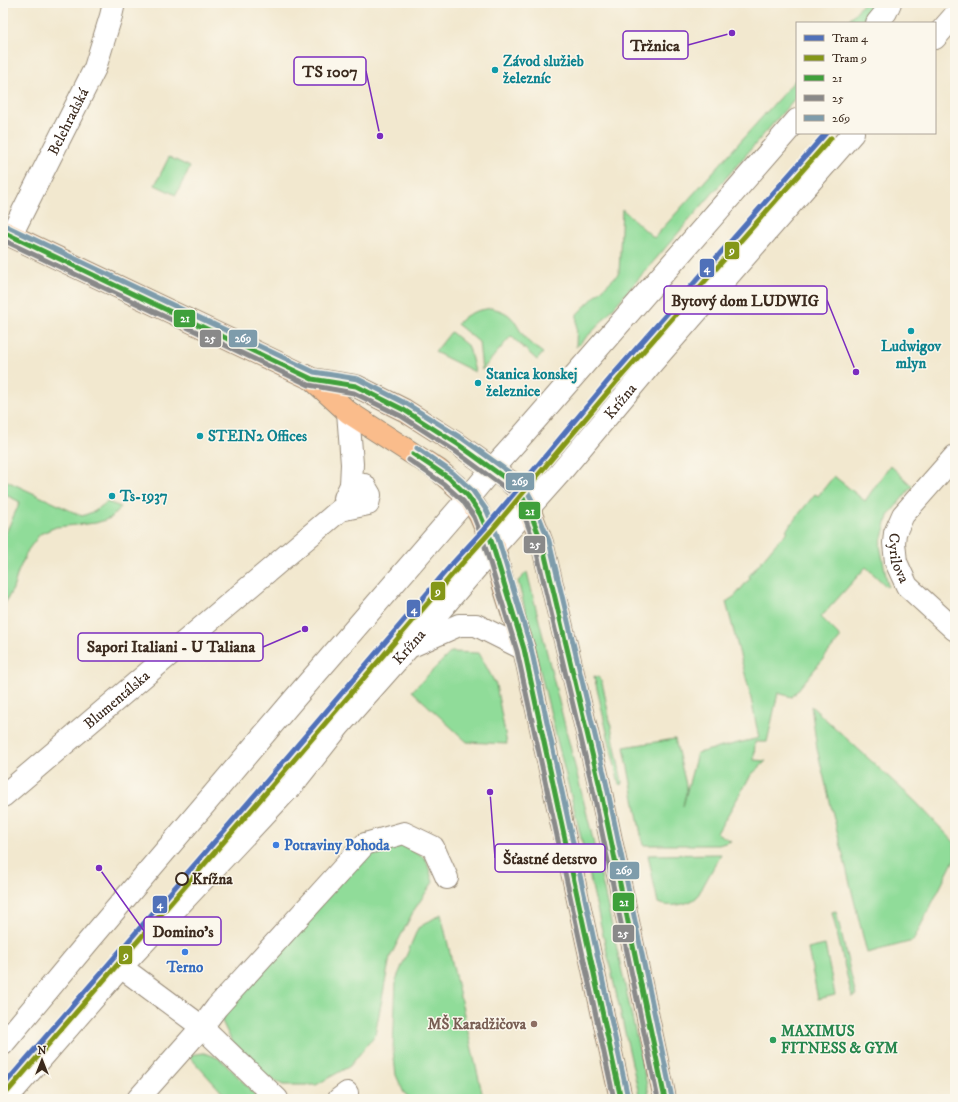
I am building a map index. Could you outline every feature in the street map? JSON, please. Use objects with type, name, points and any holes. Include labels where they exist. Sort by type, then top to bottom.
[{"type":"main road","points":[[7,233],[312,379],[356,386],[404,410],[459,445],[518,489],[529,509],[542,543],[597,775],[665,1099]]},
{"type":"main road","points":[[312,379],[348,412],[438,470],[469,497],[480,515],[494,547],[503,583],[524,649],[621,1099]]},
{"type":"street","name":"Belehradská","points":[[7,233],[95,68],[114,3]]},
{"type":"street","points":[[878,22],[886,12],[890,3]]},
{"type":"street","points":[[936,37],[955,15]]},
{"type":"street","points":[[3,1044],[295,698],[492,469],[796,121]]},
{"type":"street","name":"Krížna","points":[[6,1099],[121,967],[294,783],[339,726],[409,647],[494,547],[529,509],[652,363],[852,134]]},
{"type":"street","name":"Blumentálska","points":[[3,796],[340,510],[368,504],[370,495],[364,485],[351,485],[352,464],[348,412]]},
{"type":"street","name":"Cyrilova","points":[[955,456],[903,515],[895,533],[894,543],[894,554],[899,571],[907,586],[955,630]]},
{"type":"street","points":[[409,647],[459,625],[476,625],[524,649]]},
{"type":"street","points":[[138,1099],[202,1027],[217,1007],[365,844],[404,833],[433,847],[447,878]]},
{"type":"street","points":[[121,967],[202,1027],[277,1099]]},
{"type":"green space","points":[[864,3],[877,3],[861,22],[847,22]]},
{"type":"green space","points":[[796,79],[796,97],[595,329],[576,347],[577,314],[619,273],[622,209],[654,238]]},
{"type":"green space","points":[[169,157],[190,167],[176,195],[155,185]]},
{"type":"green space","points":[[491,308],[505,313],[513,319],[528,341],[543,353],[537,360],[511,336],[482,370],[479,342],[457,324],[472,313]]},
{"type":"green space","points":[[451,332],[469,347],[475,372],[435,352]]},
{"type":"green space","points":[[890,465],[912,486],[888,516],[880,545],[888,586],[887,587],[866,567],[821,617],[841,637],[792,697],[778,693],[767,742],[755,742],[754,760],[766,761],[751,775],[717,833],[731,841],[719,845],[643,845],[624,747],[675,739],[687,789],[683,806],[697,753],[759,738],[749,689],[726,602],[735,596],[750,578],[749,576],[788,531],[786,530],[815,494],[818,496],[834,476],[865,501]]},
{"type":"green space","points":[[7,481],[82,516],[95,511],[107,502],[121,507],[111,518],[96,523],[56,527],[40,534],[28,550],[18,572],[13,589],[3,607],[3,539],[20,502],[4,494],[3,482]]},
{"type":"green space","points":[[527,572],[591,831],[650,1099],[640,1099],[580,833],[518,581]]},
{"type":"green space","points":[[451,652],[479,653],[496,685],[507,744],[467,742],[412,691]]},
{"type":"green space","points":[[594,676],[600,679],[603,685],[622,782],[621,785],[619,784]]},
{"type":"green space","points":[[811,706],[915,801],[955,843],[955,858],[913,941],[867,953],[817,749]]},
{"type":"green space","points":[[400,844],[426,859],[433,882],[414,910],[390,957],[375,1035],[350,1066],[316,1085],[283,1085],[264,1075],[233,1044],[220,1017],[363,857],[381,845]]},
{"type":"green space","points":[[721,854],[697,897],[689,902],[678,905],[662,905],[658,903],[648,855]]},
{"type":"green space","points":[[836,911],[856,996],[852,997],[832,912]]},
{"type":"green space","points":[[441,914],[483,1099],[411,1099],[404,1093],[396,1075],[393,1050],[396,980],[418,928]]},
{"type":"green space","points":[[825,945],[835,995],[818,999],[808,949]]},
{"type":"green space","points":[[204,1053],[218,1058],[227,1065],[259,1099],[228,1099],[188,1055]]},
{"type":"tram line","name":"4","points":[[3,1086],[452,564],[486,527],[613,375],[825,134]]},
{"type":"tram line","name":"9","points":[[8,1091],[491,531],[618,380],[831,138]]},
{"type":"transit line","name":"269","points":[[6,226],[314,372],[358,379],[407,404],[463,439],[513,475],[524,485],[535,506],[549,541],[606,782],[672,1098]]},
{"type":"transit line","name":"21","points":[[3,232],[312,379],[356,386],[404,410],[459,445],[518,489],[529,509],[542,543],[599,783],[665,1099]]},
{"type":"transit line","name":"25","points":[[3,240],[309,385],[354,393],[401,416],[455,451],[512,493],[523,512],[535,545],[592,785],[658,1099]]},
{"type":"transit line","name":"269","points":[[417,448],[453,473],[473,491],[487,511],[497,535],[531,648],[628,1098]]},
{"type":"transit line","name":"21","points":[[413,454],[449,478],[468,496],[480,514],[490,537],[524,649],[621,1099]]},
{"type":"transit line","name":"25","points":[[409,460],[444,484],[463,501],[474,517],[483,540],[517,651],[614,1099]]},
{"type":"place","name":"Tržnica","points":[[732,33]]},
{"type":"place","name":"Závod služieb železníc","points":[[495,70]]},
{"type":"place","name":"TS 1007","points":[[380,136]]},
{"type":"place","name":"Ludwigov mlyn","points":[[911,331]]},
{"type":"place","name":"Bytový dom LUDWIG","points":[[856,372]]},
{"type":"place","name":"Stanica konskej železnice","points":[[478,383]]},
{"type":"place","name":"STEIN2 Offices","points":[[200,436]]},
{"type":"place","name":"Ts-1937","points":[[112,496]]},
{"type":"place","name":"Sapori Italiani - U Taliana","points":[[305,629]]},
{"type":"place","name":"Šťastné detstvo","points":[[490,792]]},
{"type":"place","name":"Potraviny Pohoda","points":[[276,845]]},
{"type":"place","name":"Domino's","points":[[99,868]]},
{"type":"place","name":"Krížna","points":[[182,879]]},
{"type":"place","name":"Terno","points":[[185,952]]},
{"type":"place","name":"MŠ Karadžičova","points":[[534,1024]]},
{"type":"place","name":"MAXIMUS FITNESS & GYM","points":[[773,1040]]}]
